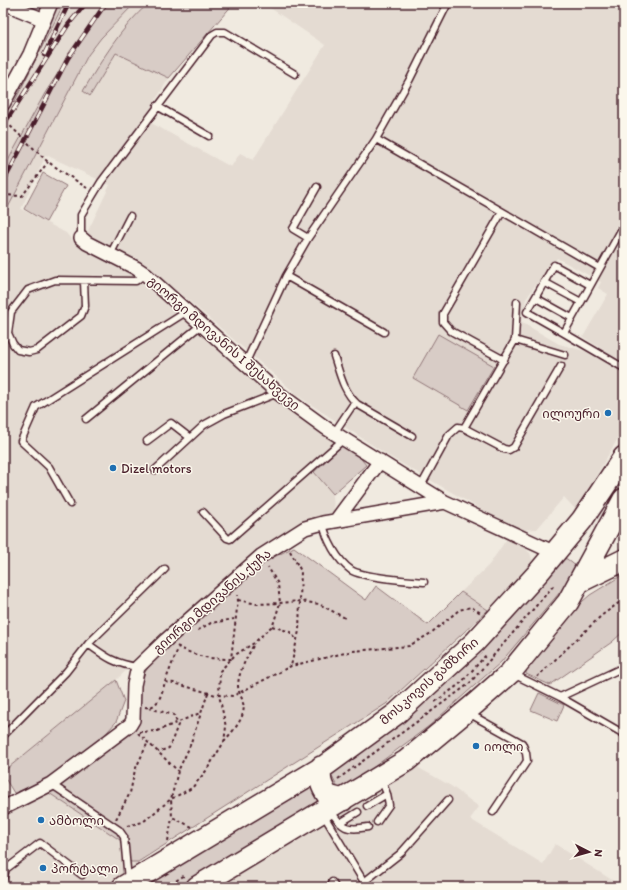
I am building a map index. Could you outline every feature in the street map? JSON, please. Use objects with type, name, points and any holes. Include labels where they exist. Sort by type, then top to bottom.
[{"type":"main road","name":"მოსკოვის გამზირი","points":[[126,886],[321,767],[396,714],[475,642],[555,553],[582,520],[624,457]]},
{"type":"main road","points":[[582,520],[624,482]]},
{"type":"main road","points":[[197,887],[339,812],[384,786],[510,673],[568,602],[624,499]]},
{"type":"main road","points":[[555,553],[566,552],[580,556],[584,561],[582,578]]},
{"type":"main road","points":[[582,578],[624,560]]},
{"type":"main road","points":[[321,767],[319,776],[322,786],[339,812]]},
{"type":"street","points":[[4,3],[44,20]]},
{"type":"street","points":[[3,104],[8,82],[30,54],[51,3]]},
{"type":"street","name":"გიორგი მდივანის I შესახვევი","points":[[81,238],[86,243],[145,274],[278,393],[339,436],[445,502]]},
{"type":"street","points":[[337,519],[380,461]]},
{"type":"street","points":[[445,502],[555,553]]},
{"type":"street","name":"გიორგი მდივანის ქუჩა","points":[[138,667],[166,640],[261,556],[305,528],[337,519],[445,502]]},
{"type":"street","points":[[3,808],[51,784],[134,729],[134,685],[138,667]]},
{"type":"lane","points":[[245,364],[286,276],[308,238],[376,139],[410,79],[448,3]]},
{"type":"lane","points":[[81,238],[81,215],[157,106],[212,35],[218,32],[225,32],[295,74]]},
{"type":"lane","points":[[157,106],[208,136]]},
{"type":"lane","points":[[376,139],[600,268]]},
{"type":"lane","points":[[308,238],[293,229],[317,186]]},
{"type":"lane","points":[[502,212],[443,314],[443,322],[451,331],[504,360]]},
{"type":"lane","points":[[110,255],[130,216]]},
{"type":"lane","points":[[564,333],[624,225]]},
{"type":"lane","points":[[590,285],[554,264],[528,312],[624,368]]},
{"type":"lane","points":[[84,281],[85,306],[81,316],[37,350],[29,352],[18,350],[13,344],[8,333],[11,312],[28,290],[55,280],[136,282],[145,274]]},
{"type":"lane","points":[[286,276],[384,332]]},
{"type":"lane","points":[[544,282],[581,302]]},
{"type":"lane","points":[[536,298],[572,318]]},
{"type":"lane","points":[[464,428],[515,340],[517,302]]},
{"type":"lane","points":[[70,504],[49,467],[21,441],[36,407],[186,312]]},
{"type":"lane","points":[[86,419],[201,325]]},
{"type":"lane","points":[[515,340],[565,355]]},
{"type":"lane","points":[[334,356],[344,388],[349,396],[357,404],[412,436]]},
{"type":"lane","points":[[421,486],[449,435],[458,427],[464,428],[504,449],[509,450],[514,447],[561,366]]},
{"type":"lane","points":[[155,470],[189,437],[215,418],[278,393]]},
{"type":"lane","points":[[203,512],[227,538],[230,539],[339,436],[352,406],[357,404]]},
{"type":"lane","points":[[147,441],[171,423],[189,437]]},
{"type":"lane","points":[[323,523],[330,545],[351,570],[378,577],[424,582]]},
{"type":"lane","points":[[3,736],[66,672],[88,644],[165,569]]},
{"type":"lane","points":[[88,644],[111,661],[122,665],[138,667]]},
{"type":"lane","points":[[560,697],[624,667]]},
{"type":"lane","points":[[510,673],[560,697],[624,734]]},
{"type":"lane","points":[[467,712],[522,744],[526,753],[527,761],[493,812]]},
{"type":"lane","points":[[51,784],[119,830],[124,837],[126,886]]},
{"type":"lane","points":[[367,806],[384,786]]},
{"type":"lane","points":[[377,822],[389,805],[384,786]]},
{"type":"lane","points":[[339,812],[365,885],[402,854],[448,800]]},
{"type":"lane","points":[[339,812],[347,829],[356,830],[368,827]]},
{"type":"lane","points":[[3,879],[6,869],[40,843],[82,875]]},
{"type":"path","points":[[3,117],[6,122],[48,162],[95,194]]},
{"type":"path","points":[[3,195],[22,196],[48,162]]},
{"type":"path","points":[[282,542],[294,556],[301,571],[297,640],[291,666]]},
{"type":"path","points":[[224,742],[226,727],[219,695],[220,672],[231,659],[254,643],[272,626],[280,604],[278,584],[261,556]]},
{"type":"path","points":[[231,659],[234,619],[238,600],[234,579]]},
{"type":"path","points":[[238,600],[258,604],[280,604],[300,601],[319,604],[347,619]]},
{"type":"path","points":[[530,682],[542,674],[600,616],[624,600]]},
{"type":"path","points":[[165,682],[174,683],[208,693],[233,696],[291,666],[353,651],[409,646],[431,633],[459,610],[471,607],[485,616]]},
{"type":"path","points":[[195,632],[211,623],[234,619]]},
{"type":"path","points":[[272,626],[282,628],[290,632],[297,640]]},
{"type":"path","points":[[166,640],[192,655],[210,659],[231,659]]},
{"type":"path","points":[[149,708],[157,703],[179,647],[184,642]]},
{"type":"path","points":[[148,742],[134,770],[130,793],[112,825],[131,826],[143,822],[171,799],[192,788],[206,771],[224,742],[238,725],[243,713],[244,704],[238,693],[241,669],[254,643]]},
{"type":"path","points":[[168,846],[172,817],[171,799],[178,771],[189,748],[208,693]]},
{"type":"path","points":[[134,705],[174,715],[178,725],[169,748],[158,752]]},
{"type":"path","points":[[134,729],[156,730],[200,713]]},
{"type":"path","points":[[134,729],[178,771]]},
{"type":"path","points":[[172,817],[196,829]]},
{"type":"shaded area","points":[[55,3],[64,3],[14,103],[13,98]]},
{"type":"shaded area","points":[[64,3],[109,3],[90,24],[45,93],[3,171],[3,120],[13,98],[15,102]]},
{"type":"shaded area","points":[[109,3],[135,3],[101,38],[88,55],[3,217],[3,171],[45,93],[90,24]]},
{"type":"shaded area","points":[[135,3],[149,3],[138,13],[90,95],[116,52],[169,78],[144,119],[231,167],[240,153],[253,160],[325,45],[263,3],[624,3],[624,363],[583,337],[608,294],[598,288],[601,282],[557,258],[542,286],[537,283],[526,299],[521,322],[559,344],[585,351],[624,373],[624,428],[576,510],[564,497],[537,529],[520,530],[505,523],[392,458],[301,398],[181,294],[150,271],[86,235],[110,185],[46,155],[21,209],[66,233],[76,245],[122,266],[279,401],[345,444],[314,472],[333,494],[334,512],[306,521],[237,567],[116,680],[3,772],[3,217],[88,55],[101,38]]},
{"type":"shaded area","points":[[149,3],[234,3],[169,78],[116,53],[90,96],[83,91],[97,68],[121,33]]},
{"type":"shaded area","points":[[43,173],[66,186],[46,222],[24,209]]},
{"type":"shaded area","points":[[438,334],[494,366],[468,410],[413,378]]},
{"type":"shaded area","points":[[347,441],[366,465],[333,494],[314,472]]},
{"type":"shaded area","points":[[508,537],[524,547],[530,553],[533,562],[532,566],[492,612],[461,592],[489,565]]},
{"type":"shaded area","points":[[294,547],[366,600],[376,586],[428,625],[461,592],[488,610],[386,704],[138,862],[131,862],[126,858],[123,842],[49,793],[125,735],[140,681],[154,657],[256,566]]},
{"type":"shaded area","points":[[561,558],[567,559],[577,567],[577,572],[501,662],[429,726],[343,790],[339,790],[330,773]]},
{"type":"shaded area","points":[[624,574],[624,631],[612,642],[550,685],[526,674],[526,667],[576,607],[590,595]]},
{"type":"shaded area","points":[[116,680],[124,701],[116,722],[86,756],[43,782],[14,793],[3,775],[3,772]]},
{"type":"shaded area","points":[[539,693],[564,705],[557,721],[531,710]]},
{"type":"shaded area","points":[[410,763],[451,786],[479,807],[470,819],[543,864],[555,844],[623,887],[209,887]]},
{"type":"shaded area","points":[[309,781],[322,803],[183,887],[137,887]]},
{"type":"shaded area","points":[[49,793],[123,842],[131,862],[138,862],[140,865],[105,887],[3,887],[3,813]]},
{"type":"railway","points":[[44,55],[69,3]]},
{"type":"railway","points":[[3,126],[68,25],[86,3]]},
{"type":"railway","points":[[3,183],[68,58],[106,3]]},
{"type":"place","name":"ილოური","points":[[608,413]]},
{"type":"place","name":"Dizel motors","points":[[113,468]]},
{"type":"place","name":"იოლი","points":[[476,746]]},
{"type":"place","name":"ამბოლი","points":[[41,820]]},
{"type":"place","name":"პორტალი","points":[[43,868]]}]
